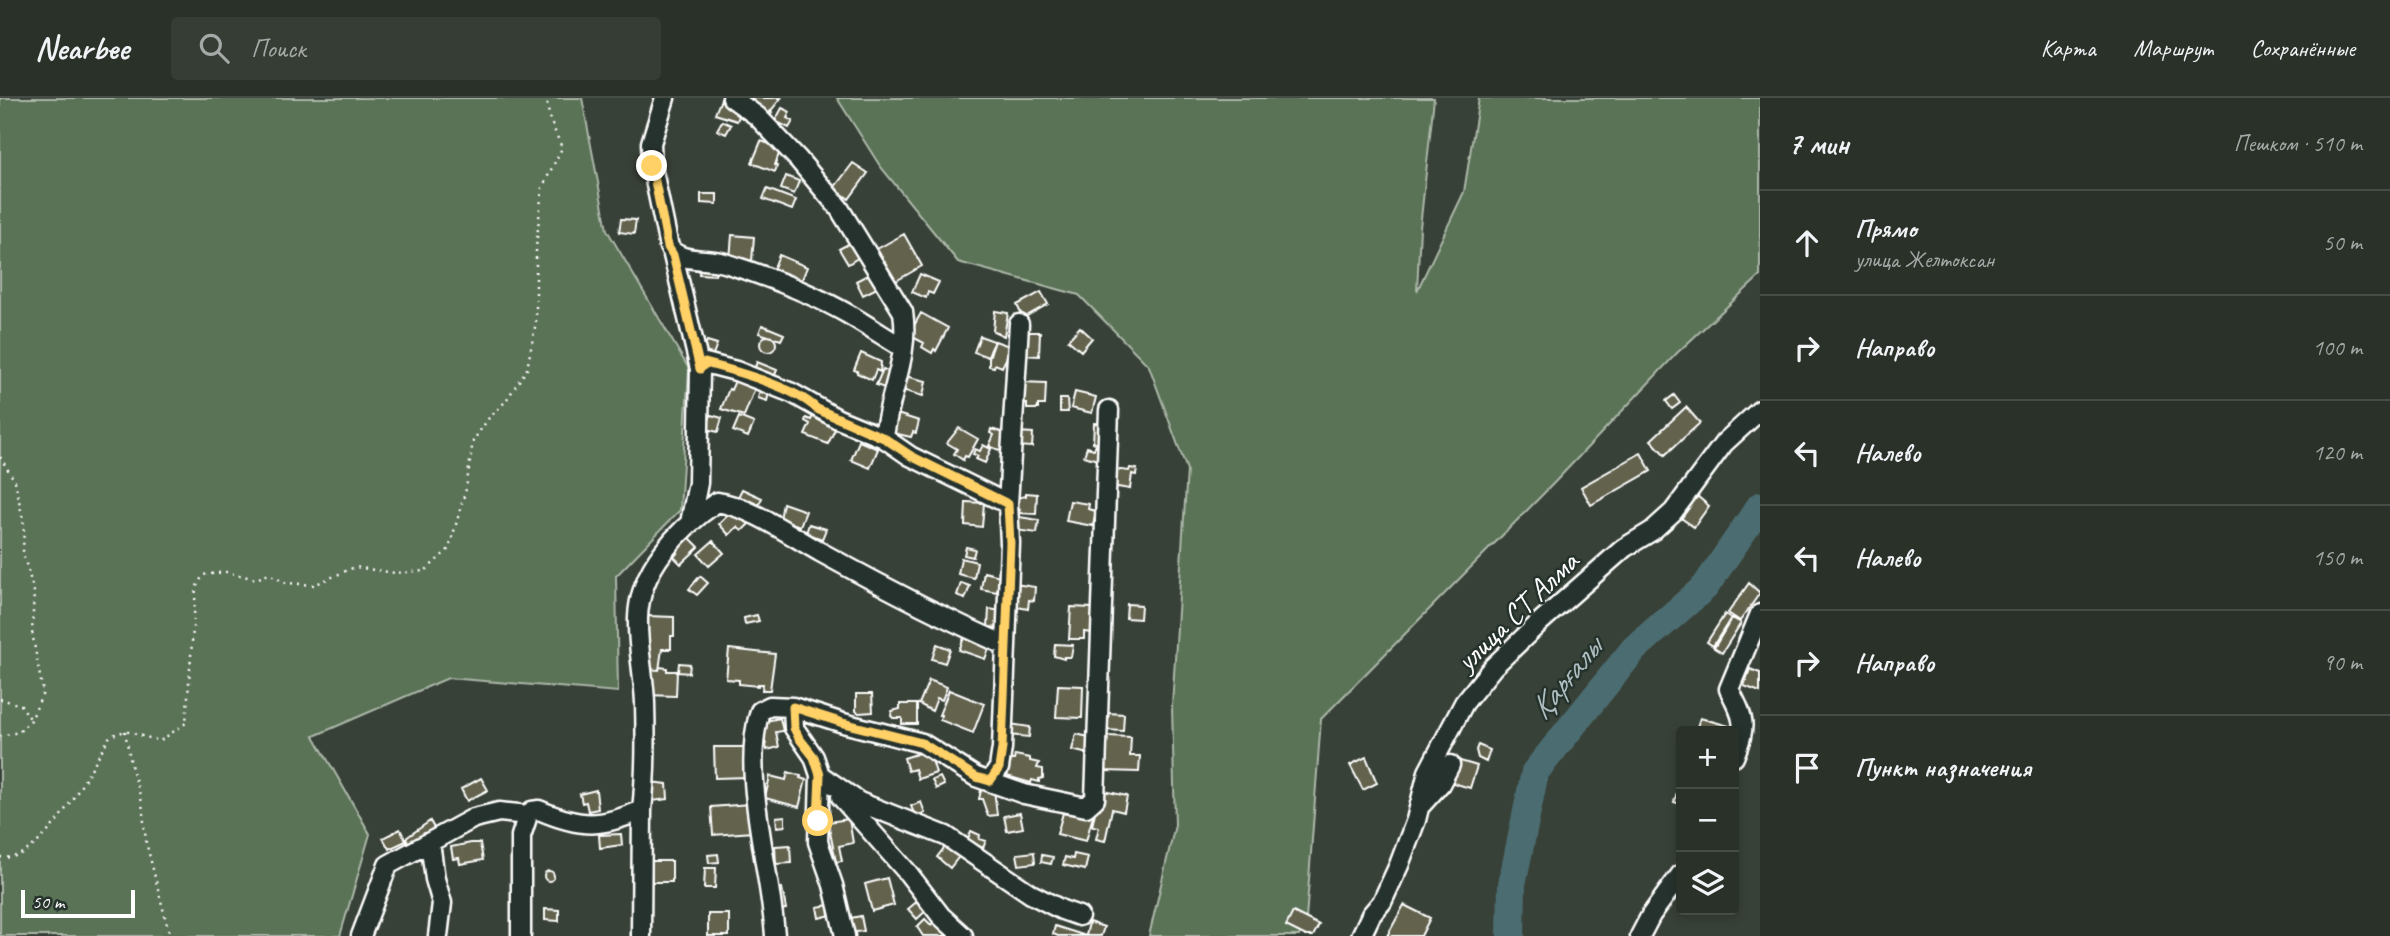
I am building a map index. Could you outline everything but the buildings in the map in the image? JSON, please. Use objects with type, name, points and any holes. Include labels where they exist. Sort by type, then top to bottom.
[{"type":"street","points":[[665,98],[651,144],[652,166],[668,247],[673,255],[700,369],[698,483],[690,523]]},
{"type":"street","points":[[732,98],[764,123],[839,208],[903,312],[904,348],[884,438]]},
{"type":"street","points":[[673,255],[684,259],[705,258],[723,262],[761,275],[846,313],[904,348]]},
{"type":"street","points":[[990,781],[999,768],[1002,748],[1010,543],[1008,504],[1019,324]]},
{"type":"street","points":[[700,369],[705,363],[792,393],[827,414],[884,438],[911,456],[1008,504]]},
{"type":"street","points":[[775,936],[774,914],[760,833],[754,737],[760,711],[770,706],[793,707],[922,743],[976,777],[1024,794],[1077,807],[1086,807],[1095,799],[1109,410]]},
{"type":"street","name":"улица СТ Алма","points":[[1361,936],[1371,915],[1382,902],[1412,831],[1417,795],[1464,704],[1493,667],[1540,622],[1624,548],[1652,531],[1673,512],[1724,443],[1760,410]]},
{"type":"street","points":[[641,936],[645,703],[638,617],[651,570],[690,523],[717,502],[730,504],[968,629],[1005,645]]},
{"type":"street","points":[[1739,744],[1743,734],[1743,719],[1729,689],[1760,614]]},
{"type":"street","points":[[793,707],[794,728],[814,757],[820,775],[818,842],[833,885],[845,936]]},
{"type":"street","points":[[1417,795],[1440,784],[1450,765]]},
{"type":"street","points":[[820,775],[859,802],[946,836],[1031,894],[1062,910],[1079,915]]},
{"type":"street","points":[[820,775],[908,873],[942,916],[963,936]]},
{"type":"street","points":[[521,936],[521,836],[528,815],[539,810],[583,825],[621,819],[642,810]]},
{"type":"street","points":[[361,936],[388,865],[474,818],[499,812],[528,815]]},
{"type":"street","points":[[430,842],[435,879],[442,903],[438,936]]},
{"type":"street","points":[[1640,936],[1651,915],[1676,881]]},
{"type":"path","points":[[0,857],[6,858],[34,847],[66,810],[110,736],[125,731],[160,741],[186,723],[196,588],[203,575],[226,572],[256,579],[269,574],[286,583],[314,585],[355,567],[395,573],[425,571],[449,549],[466,489],[473,441],[488,419],[505,402],[527,369],[536,322],[536,248],[542,188],[562,148],[549,117],[547,98]]},
{"type":"path","points":[[0,457],[15,481],[23,525],[23,553],[34,592],[32,632],[43,694],[31,720],[19,732],[0,736]]},
{"type":"path","points":[[0,699],[21,705],[31,720]]},
{"type":"path","points":[[125,731],[142,802],[146,842],[170,936]]},
{"type":"green space","points":[[0,98],[582,98],[607,230],[689,369],[680,510],[616,576],[618,692],[448,678],[314,736],[370,834],[340,936],[0,936]]},
{"type":"green space","points":[[837,98],[1434,98],[1420,228],[1417,291],[1464,192],[1479,98],[1760,98],[1760,276],[1677,353],[1553,484],[1321,719],[1306,919],[1299,936],[1149,936],[1175,825],[1172,706],[1187,470],[1149,366],[1079,295],[958,262],[880,166]]},
{"type":"waterway","name":"Қарғалы","points":[[1511,936],[1512,884],[1535,772],[1634,649],[1705,587],[1760,506]]},
{"type":"route","points":[[652,166],[664,214],[668,247],[673,255],[700,369],[705,363],[792,393],[810,402],[817,409],[874,436],[884,438],[911,456],[1008,504],[1009,583],[999,768],[990,781],[976,777],[922,743],[793,707],[794,728],[814,757],[820,775],[818,821]]}]
